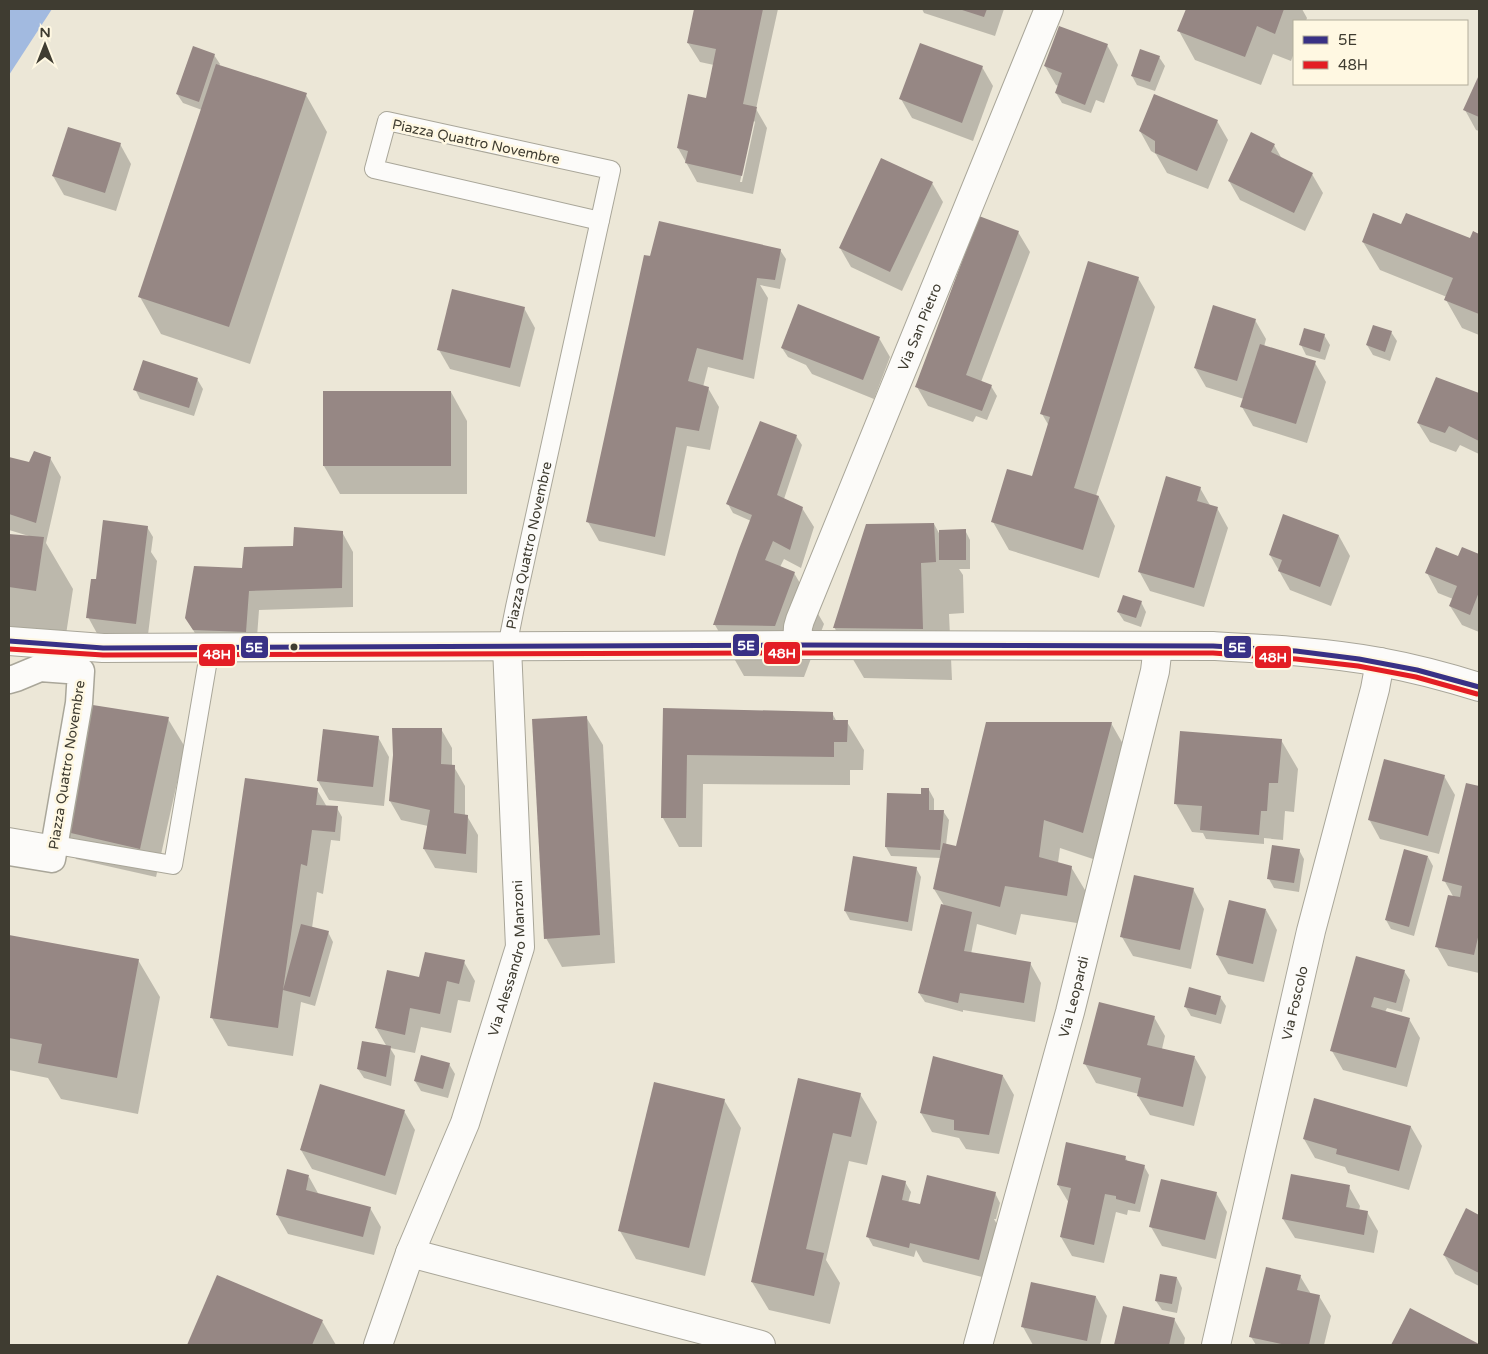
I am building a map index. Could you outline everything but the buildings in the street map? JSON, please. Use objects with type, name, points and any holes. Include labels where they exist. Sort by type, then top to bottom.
[{"type":"street","name":"Via San Pietro","points":[[797,645],[800,620],[1049,9]]},
{"type":"street","name":"Piazza Quattro Novembre","points":[[9,641],[103,648],[507,647]]},
{"type":"street","points":[[507,647],[797,645],[1259,648],[1324,654],[1380,662],[1479,687]]},
{"type":"street","name":"Via Leopardi","points":[[978,1345],[1070,1012],[1156,671],[1158,646]]},
{"type":"street","name":"Via Alessandro Manzoni","points":[[378,1345],[410,1253],[465,1123],[520,947],[507,647]]},
{"type":"street","name":"Via Foscolo","points":[[1216,1345],[1311,930],[1380,662]]},
{"type":"street","name":"Piazza Quattro Novembre","points":[[9,680],[40,668],[81,671],[79,703],[52,860],[9,852]]},
{"type":"street","points":[[410,1253],[761,1345]]},
{"type":"lane","name":"Piazza Quattro Novembre","points":[[507,647],[514,607],[600,221],[611,170],[387,121],[374,169],[600,221]]},
{"type":"lane","points":[[9,837],[173,865],[210,648]]},
{"type":"water","points":[[9,9],[52,9],[9,75]]},
{"type":"transit line","name":"5E","points":[[9,641],[103,648],[797,645],[1213,646],[1296,651],[1359,659],[1417,670],[1479,687]]},
{"type":"transit line","name":"48H","points":[[9,649],[103,655],[1213,653],[1358,666],[1416,677],[1477,694]]}]
